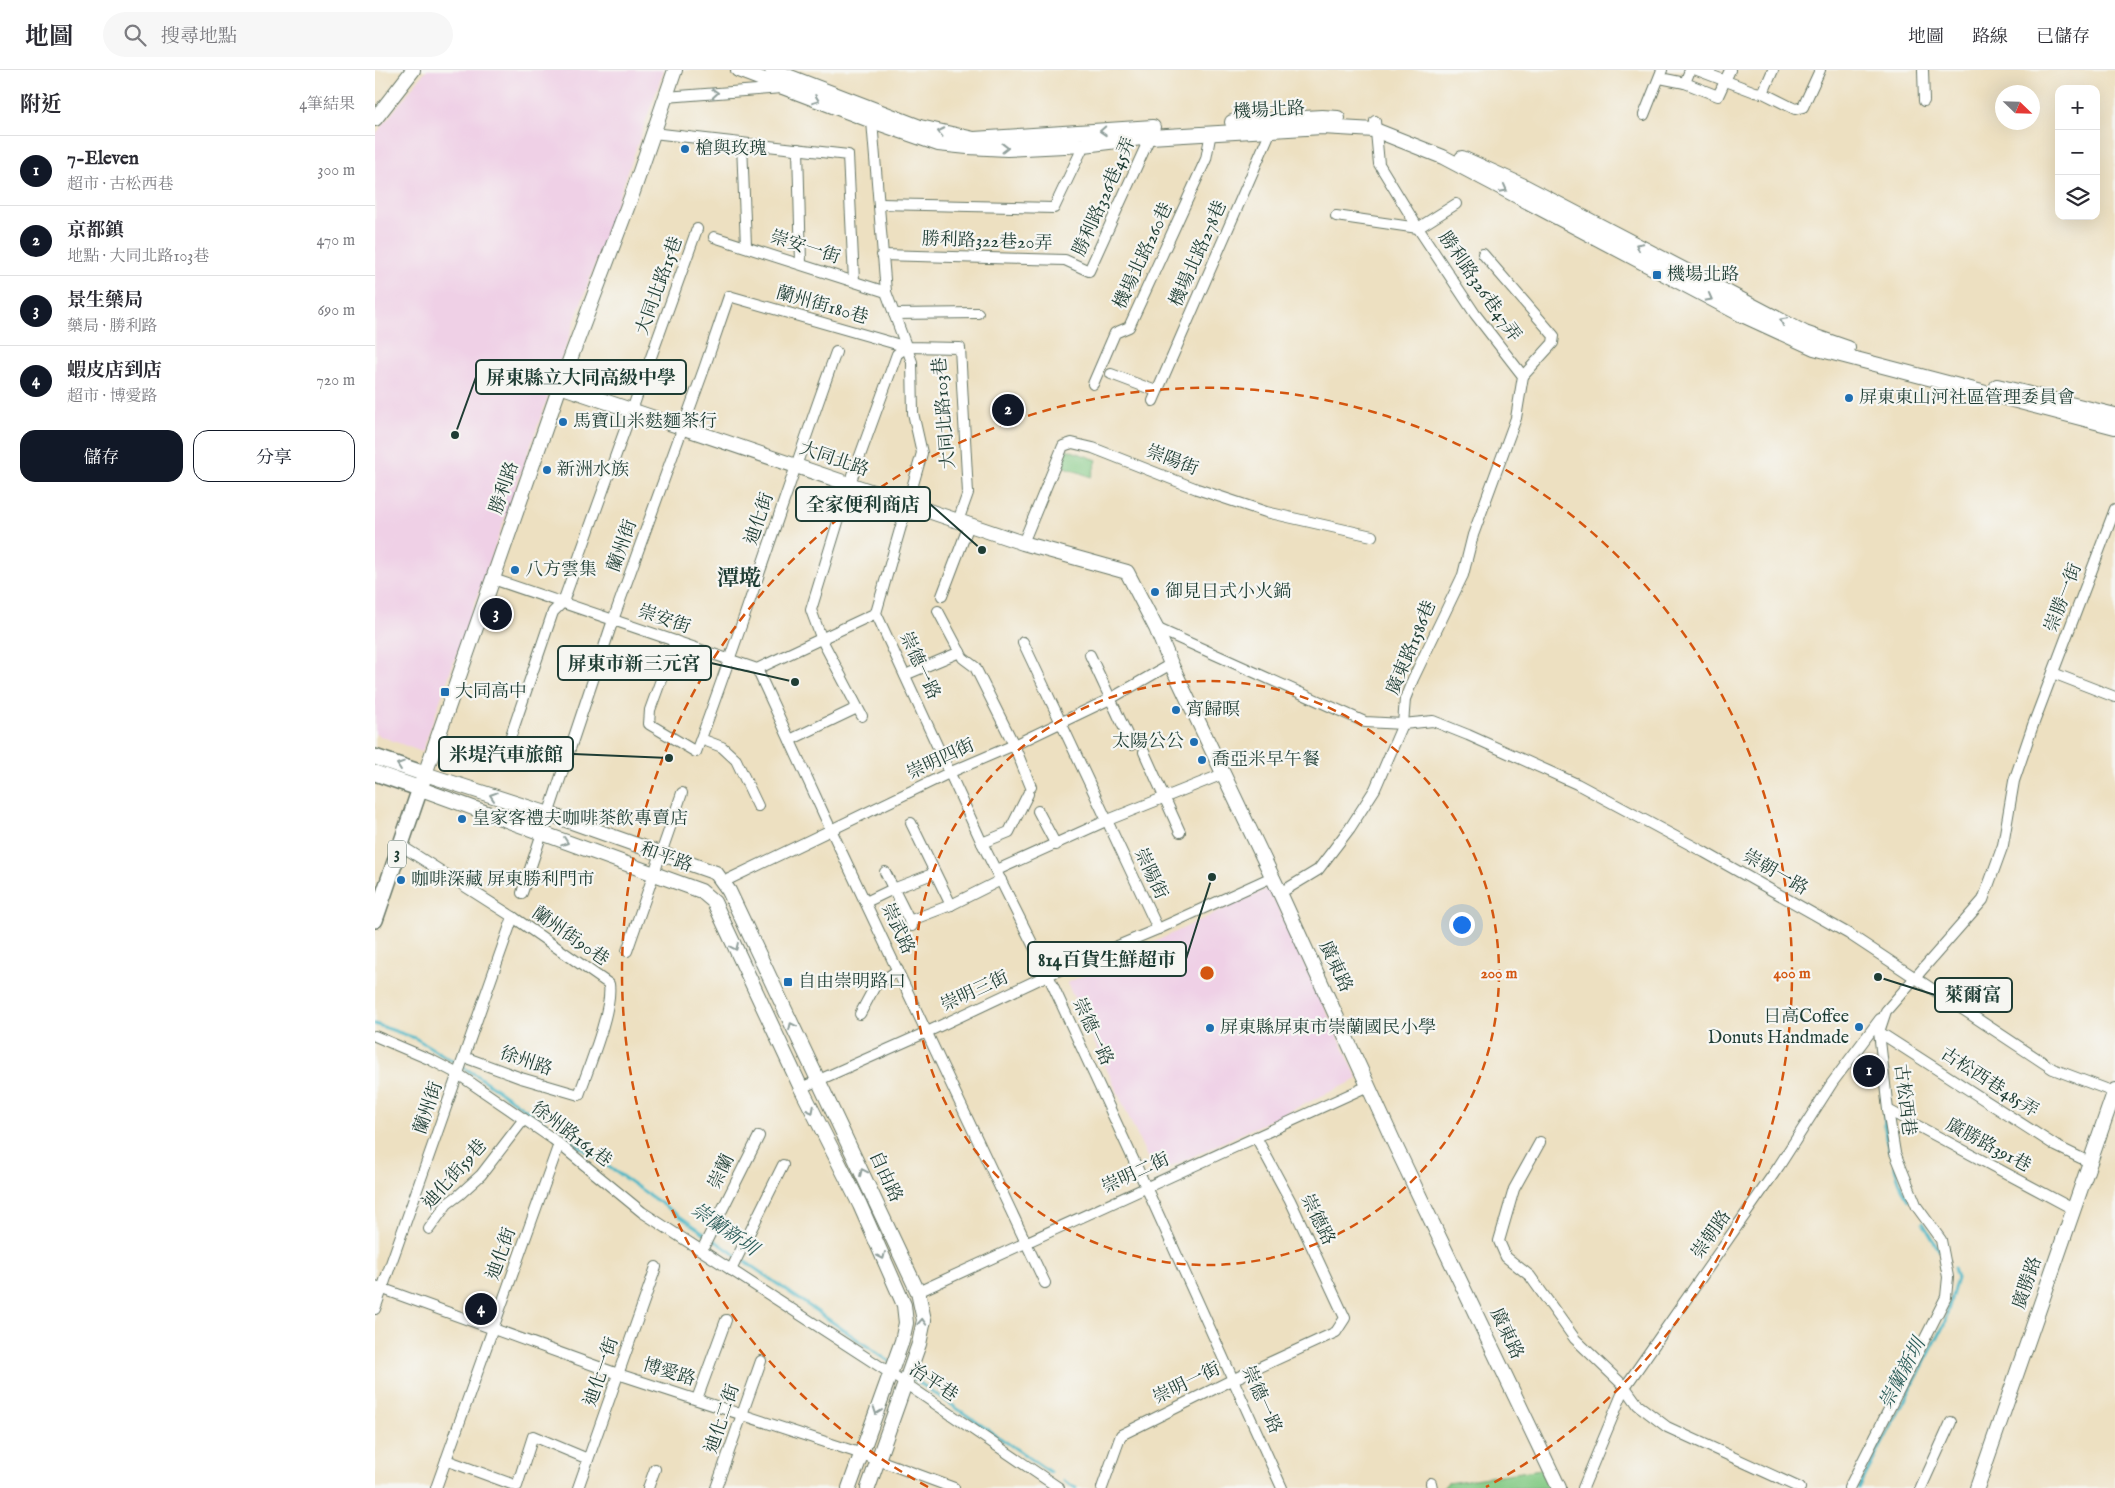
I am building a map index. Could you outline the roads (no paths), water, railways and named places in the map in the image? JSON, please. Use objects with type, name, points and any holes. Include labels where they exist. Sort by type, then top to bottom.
[{"type":"main road","name":"和平路","points":[[375,757],[425,774]]},
{"type":"main road","name":"和平路","points":[[375,773],[421,789]]},
{"type":"main road","name":"勝利路","points":[[375,920],[425,774]]},
{"type":"street","points":[[375,104],[401,70]]},
{"type":"street","points":[[375,119],[413,70]]},
{"type":"street","name":"勝利路","points":[[425,774],[560,386],[675,70]]},
{"type":"street","name":"機場北路","points":[[738,70],[787,82],[920,127],[975,138],[1322,117],[1375,126],[1443,157],[1742,315],[1814,348],[2115,427]]},
{"type":"street","name":"機場北路","points":[[772,70],[787,82],[872,121],[938,144],[948,145],[1007,149],[1084,145],[1150,136],[1211,132],[1391,125],[1524,186],[1805,333],[1839,346],[2115,415]]},
{"type":"street","points":[[1685,83],[1690,70]]},
{"type":"street","points":[[1697,70],[1728,75],[1755,92],[1763,92],[1795,109],[1803,107],[1820,70]]},
{"type":"street","points":[[1763,92],[1773,70]]},
{"type":"street","points":[[1923,70],[1924,101]]},
{"type":"street","points":[[1644,115],[1661,74],[1718,96],[1728,75]]},
{"type":"street","points":[[666,98],[787,82]]},
{"type":"street","points":[[757,669],[876,613],[922,453],[913,413],[912,362],[886,292],[872,121]]},
{"type":"street","name":"勝利路326巷47弄","points":[[1375,126],[1379,164],[1418,228],[1475,314],[1523,376]]},
{"type":"street","name":"機場北路278巷","points":[[1111,374],[1154,396],[1271,130]]},
{"type":"street","name":"機場北路260巷","points":[[1093,384],[1115,333],[1129,327],[1206,159],[1211,132]]},
{"type":"street","points":[[653,133],[848,155],[854,281]]},
{"type":"street","name":"勝利路326巷45弄","points":[[1089,271],[1150,136]]},
{"type":"street","points":[[742,144],[746,246]]},
{"type":"street","name":"勝利路322巷20弄","points":[[879,204],[1054,208],[1084,145]]},
{"type":"street","points":[[797,149],[801,264]]},
{"type":"street","points":[[1336,216],[1418,228],[1456,204]]},
{"type":"street","name":"大同北路15巷","points":[[505,753],[553,612],[563,602],[697,229]]},
{"type":"street","name":"崇安一街","points":[[714,237],[886,292]]},
{"type":"street","points":[[1483,254],[1554,336],[1553,344],[1523,376]]},
{"type":"street","name":"勝利路322巷20弄","points":[[882,255],[1065,260],[1089,271]]},
{"type":"street","name":"蘭州街180巷","points":[[729,296],[907,347]]},
{"type":"street","name":"蘭州街","points":[[522,893],[613,620],[729,296]]},
{"type":"street","points":[[894,314],[978,313]]},
{"type":"street","points":[[790,740],[859,712],[822,640],[811,610],[849,486],[897,354],[907,347]]},
{"type":"street","name":"大同北路103巷","points":[[907,347],[960,348],[968,493],[963,523]]},
{"type":"street","name":"迪化街","points":[[675,641],[650,710],[649,724],[696,752],[836,352]]},
{"type":"street","name":"廣東路1586巷","points":[[1280,893],[1318,870],[1350,828],[1375,789],[1403,724],[1405,699],[1463,575],[1473,535],[1516,418],[1523,376]]},
{"type":"street","name":"大同北路","points":[[560,386],[849,486],[1023,543],[1127,572]]},
{"type":"street","name":"崇陽街","points":[[1023,543],[1063,446],[1072,442],[1093,448],[1197,489],[1265,512],[1371,536]]},
{"type":"street","name":"崇勝一街","points":[[2043,698],[2115,509]]},
{"type":"street","points":[[942,596],[963,523]]},
{"type":"street","name":"廣東路","points":[[1127,572],[1559,1488]]},
{"type":"street","name":"崇安街","points":[[493,579],[757,669]]},
{"type":"street","points":[[938,612],[963,658],[975,667],[1014,745],[1029,790],[1009,832],[982,843]]},
{"type":"street","name":"崇德一路","points":[[876,613],[951,772],[982,843],[1048,976],[1146,1187],[1282,1488]]},
{"type":"street","points":[[1155,628],[1365,722],[1403,724]]},
{"type":"street","name":"崇陽街","points":[[1023,642],[1158,929]]},
{"type":"street","points":[[905,675],[960,652]]},
{"type":"street","points":[[1090,655],[1131,745]]},
{"type":"street","name":"崇明四街","points":[[726,887],[831,830],[1110,699],[1171,664]]},
{"type":"street","name":"崇武路","points":[[757,669],[1045,1283]]},
{"type":"street","points":[[2053,673],[2115,697]]},
{"type":"street","name":"古松西巷","points":[[1849,1488],[1946,1297],[1948,1277],[1941,1240],[1917,1207],[1895,1153],[1888,1110],[1882,1050],[1876,1030],[1886,1011],[1983,900],[2003,845],[2015,781],[2043,698]]},
{"type":"street","name":"崇朝一路","points":[[1403,724],[1433,722],[1468,734],[1577,784],[1704,852],[1841,929],[2053,1069],[2115,1091]]},
{"type":"street","points":[[701,739],[722,747],[736,760],[758,806]]},
{"type":"street","points":[[1143,752],[1180,832]]},
{"type":"street","name":"和平路","points":[[425,774],[661,852],[716,873],[726,887]]},
{"type":"street","points":[[885,872],[911,924],[951,905],[999,875],[1056,844],[1164,796],[1223,774]]},
{"type":"street","name":"和平路","points":[[421,789],[701,891],[714,902]]},
{"type":"street","points":[[627,951],[682,793]]},
{"type":"street","points":[[1038,811],[1056,844]]},
{"type":"street","points":[[911,823],[951,905]]},
{"type":"street","name":"蘭州街90巷","points":[[400,845],[513,917],[609,984],[611,995],[596,1049],[579,1096]]},
{"type":"street","points":[[867,902],[935,872]]},
{"type":"street","name":"崇明三街","points":[[801,1088],[1272,877]]},
{"type":"street","name":"自由路","points":[[726,887],[859,1163],[918,1292],[924,1320],[907,1377],[868,1488]]},
{"type":"street","name":"自由路","points":[[714,902],[801,1088],[860,1205],[904,1304],[906,1323],[902,1341],[849,1488]]},
{"type":"street","name":"蘭州街","points":[[375,1310],[379,1288],[461,1066],[513,917]]},
{"type":"street","points":[[860,1014],[875,986],[898,970]]},
{"type":"street","name":"古松西巷485弄","points":[[1876,1030],[2056,1146],[2089,1162]]},
{"type":"street","name":"崇朝路","points":[[1583,1488],[1625,1387],[1779,1166],[1832,1083],[1876,1030]]},
{"type":"street","name":"徐州路","points":[[375,1036],[431,1060],[521,1078],[579,1096]]},
{"type":"street","name":"徐州路164巷","points":[[461,1066],[524,1119],[559,1144],[642,1212],[662,1224],[706,1242],[735,1261]]},
{"type":"street","name":"崇明二街","points":[[918,1292],[1368,1086]]},
{"type":"street","name":"廣勝路","points":[[1977,1488],[2115,1091]]},
{"type":"street","name":"廣勝路391巷","points":[[1888,1110],[2073,1209]]},
{"type":"street","name":"迪化街59巷","points":[[429,1229],[447,1204],[459,1196],[481,1175],[524,1119]]},
{"type":"street","name":"崇蘭","points":[[706,1242],[759,1136]]},
{"type":"street","name":"崇德路","points":[[1256,1137],[1293,1208],[1345,1318]]},
{"type":"street","points":[[1540,1142],[1514,1189],[1499,1241],[1506,1257],[1530,1276],[1575,1339],[1625,1387],[1638,1405],[1667,1427],[1800,1488]]},
{"type":"street","name":"迪化街","points":[[436,1488],[559,1144]]},
{"type":"street","points":[[735,1261],[783,1165]]},
{"type":"street","name":"治平巷","points":[[735,1261],[789,1307],[907,1377],[1059,1488]]},
{"type":"street","name":"迪化一街","points":[[578,1488],[656,1267]]},
{"type":"street","name":"博愛路","points":[[379,1288],[619,1374],[697,1398],[878,1459],[953,1488]]},
{"type":"street","name":"崇明一街","points":[[1102,1488],[1121,1435],[1234,1379],[1336,1332],[1345,1318]]},
{"type":"street","points":[[697,1398],[726,1320]]},
{"type":"street","name":"迪化二街","points":[[716,1488],[761,1361]]},
{"type":"street","points":[[1921,1488],[1951,1422]]},
{"type":"street","points":[[446,1460],[517,1486],[533,1436],[588,1459]]},
{"type":"street","points":[[648,1488],[655,1469]]},
{"type":"waterway","name":"崇蘭新圳","points":[[375,1024],[415,1038],[476,1075],[890,1362]]},
{"type":"waterway","name":"崇蘭新圳","points":[[1884,1114],[1886,1138],[1890,1152]]},
{"type":"waterway","name":"崇蘭新圳","points":[[1894,1165],[1902,1189],[1909,1200]]},
{"type":"waterway","name":"崇蘭新圳","points":[[1923,1223],[1939,1250]]},
{"type":"waterway","name":"崇蘭新圳","points":[[1859,1488],[1944,1325],[1957,1278],[1954,1268]]},
{"type":"waterway","name":"崇蘭新圳","points":[[911,1377],[1050,1472]]},
{"type":"waterway","name":"崇蘭新圳","points":[[1064,1481],[1076,1488]]},
{"type":"place","name":"槍與玫瑰","points":[[685,149]]},
{"type":"place","name":"機場北路","points":[[1657,275]]},
{"type":"place","name":"屏東東山河社區管理委員會","points":[[1849,398]]},
{"type":"place","name":"京都鎮","points":[[1008,410]]},
{"type":"place","name":"馬寶山米麩麵茶行","points":[[563,422]]},
{"type":"place","name":"屏東縣立大同高級中學","points":[[455,435]]},
{"type":"place","name":"新洲水族","points":[[547,470]]},
{"type":"place","name":"全家便利商店","points":[[982,550]]},
{"type":"place","name":"八方雲集","points":[[515,570]]},
{"type":"place","name":"御見日式小火鍋","points":[[1155,592]]},
{"type":"place","name":"景生藥局","points":[[496,614]]},
{"type":"place","name":"屏東市新三元宮","points":[[795,682]]},
{"type":"place","name":"大同高中","points":[[445,692]]},
{"type":"place","name":"宵歸暝","points":[[1176,710]]},
{"type":"place","name":"太陽公公","points":[[1194,742]]},
{"type":"place","name":"米堤汽車旅館","points":[[669,758]]},
{"type":"place","name":"喬亞米早午餐","points":[[1202,760]]},
{"type":"place","name":"皇家客禮夫咖啡茶飲專賣店","points":[[462,819]]},
{"type":"place","name":"814百貨生鮮超市","points":[[1212,877]]},
{"type":"place","name":"咖啡深藏 屏東勝利門市","points":[[401,880]]},
{"type":"place","name":"萊爾富","points":[[1878,977]]},
{"type":"place","name":"自由崇明路口","points":[[788,982]]},
{"type":"place","name":"日高Coffee Donuts Handmade","points":[[1859,1027]]},
{"type":"place","name":"屏東縣屏東市崇蘭國民小學","points":[[1210,1028]]},
{"type":"place","name":"7-Eleven","points":[[1869,1071]]},
{"type":"place","name":"蝦皮店到店","points":[[481,1309]]},
{"type":"district","name":"潭墘","points":[[739,579]]}]
